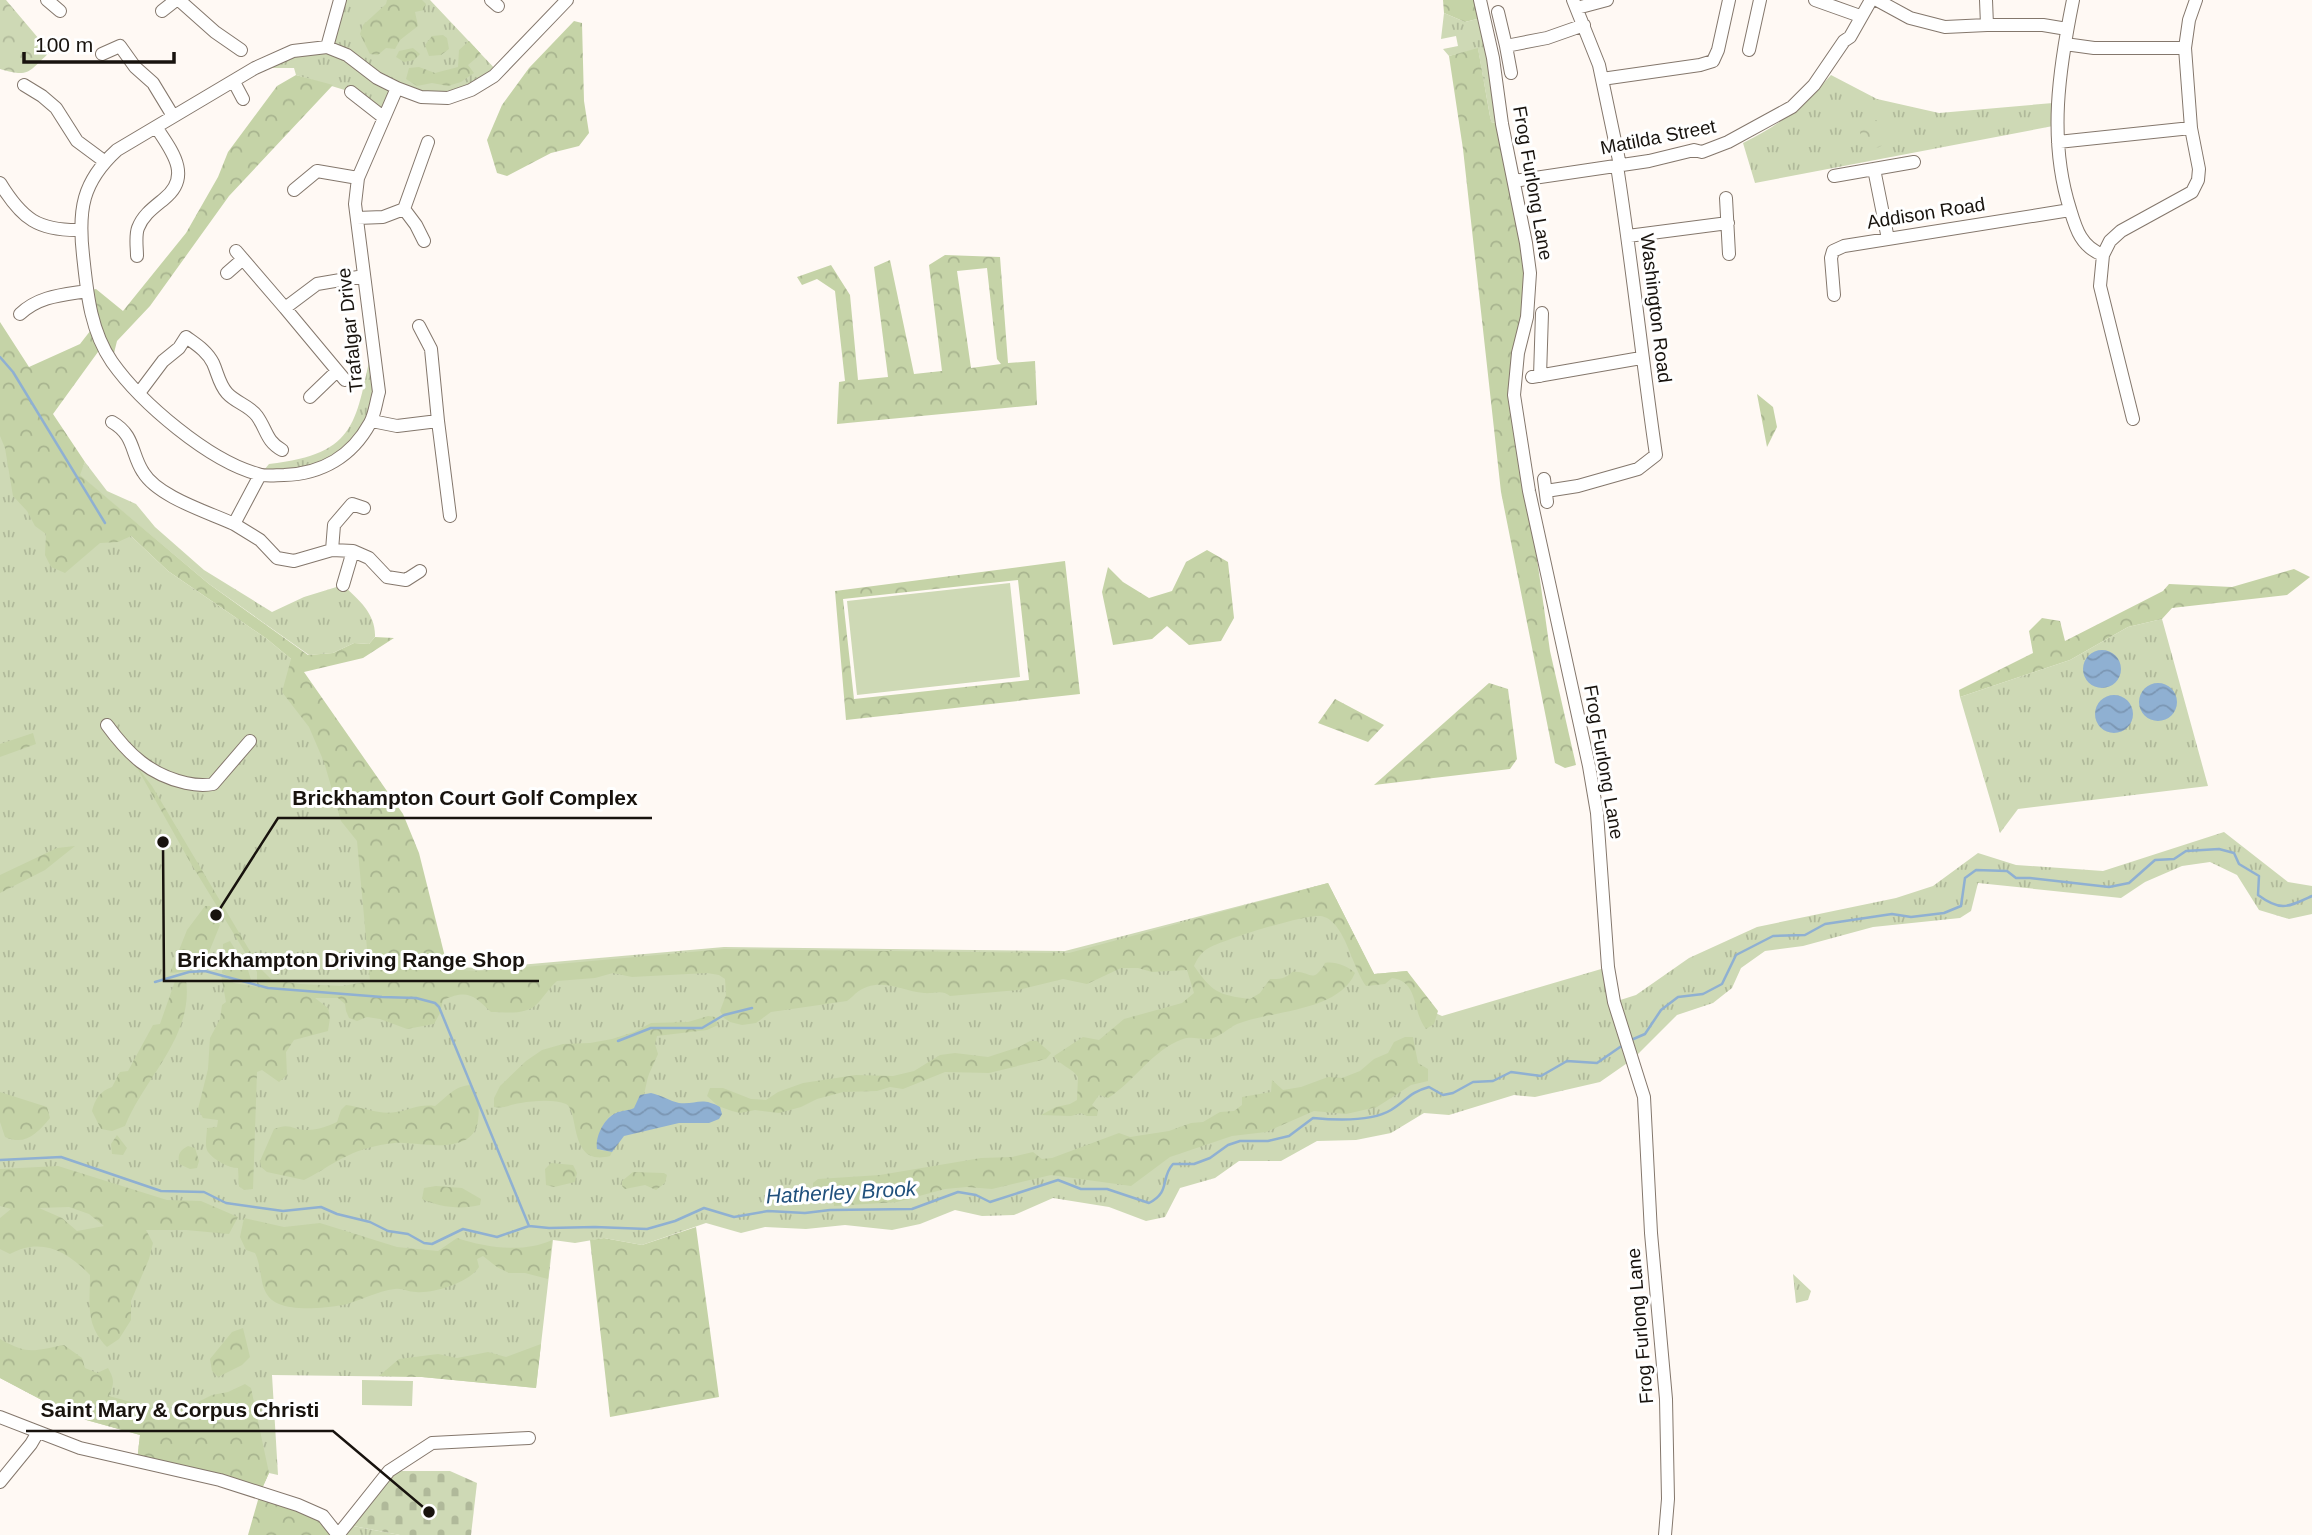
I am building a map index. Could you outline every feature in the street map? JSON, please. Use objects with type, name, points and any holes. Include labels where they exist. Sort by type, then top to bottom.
[{"type":"street","points":[[47,0],[60,11]]},
{"type":"street","points":[[162,11],[177,0],[241,50]]},
{"type":"street","points":[[327,47],[340,0]]},
{"type":"street","name":"Frog Furlong Lane","points":[[1480,0],[1493,58],[1502,124],[1530,273],[1527,317],[1518,353],[1514,395],[1529,491],[1597,813],[1608,967],[1614,1003],[1644,1097],[1651,1233],[1666,1399],[1668,1499],[1665,1535]]},
{"type":"street","points":[[1575,4],[1607,0]]},
{"type":"street","points":[[1602,79],[1713,61],[1729,0]]},
{"type":"street","points":[[1749,50],[1760,0]]},
{"type":"street","points":[[1815,0],[1860,16]]},
{"type":"street","name":"Matilda Street","points":[[1514,181],[1618,166],[1694,150],[1702,152],[1728,142],[1781,115],[1814,85],[1844,41],[1850,37],[1871,0]]},
{"type":"street","points":[[1877,0],[1929,25],[2043,25],[2067,29]]},
{"type":"street","points":[[1986,0],[1987,24]]},
{"type":"street","points":[[2073,0],[2057,116],[2060,171],[2070,210],[2083,242],[2103,255]]},
{"type":"street","points":[[2133,419],[2100,286],[2103,255],[2110,241],[2121,231],[2192,192],[2198,180],[2185,47],[2189,20],[2196,0]]},
{"type":"street","points":[[29,92],[56,108],[77,141],[104,161],[117,150],[173,116],[278,56],[293,51],[327,47],[347,55],[377,78],[421,97],[447,98],[471,90],[494,76],[561,2]]},
{"type":"street","name":"Washington Road","points":[[1546,491],[1578,486],[1639,469],[1656,455],[1641,358],[1635,283],[1618,166],[1602,79],[1575,4]]},
{"type":"street","points":[[1499,12],[1511,72]]},
{"type":"street","points":[[1506,46],[1584,25]]},
{"type":"street","points":[[102,54],[123,40],[135,67],[153,83],[173,116]]},
{"type":"street","points":[[2065,44],[2094,48],[2185,47]]},
{"type":"street","points":[[233,82],[243,99]]},
{"type":"street","name":"Trafalgar Drive","points":[[104,161],[90,181],[83,202],[80,230],[94,326],[112,361],[139,393],[169,422],[220,458],[260,475],[305,474],[331,464],[355,444],[372,421],[379,392],[355,204],[358,178],[397,88]]},
{"type":"street","points":[[351,92],[383,117]]},
{"type":"street","points":[[137,256],[137,230],[145,214],[172,193],[178,176],[176,157],[156,127]]},
{"type":"street","points":[[2058,142],[2191,128]]},
{"type":"street","points":[[404,209],[421,149]]},
{"type":"street","points":[[1834,176],[1914,162]]},
{"type":"street","points":[[1874,169],[1888,239]]},
{"type":"street","points":[[294,190],[317,171],[358,178]]},
{"type":"street","points":[[0,183],[4,198],[33,222],[55,231],[80,230]]},
{"type":"street","points":[[1726,198],[1729,254]]},
{"type":"street","points":[[357,218],[383,217],[404,209]]},
{"type":"street","points":[[404,209],[424,241]]},
{"type":"street","name":"Addison Road","points":[[1835,295],[1831,258],[1833,251],[1844,246],[2070,210]]},
{"type":"street","points":[[1628,236],[1728,223]]},
{"type":"street","points":[[227,273],[239,255],[341,375],[310,397]]},
{"type":"street","points":[[285,308],[317,285],[364,276]]},
{"type":"street","points":[[20,314],[30,305],[49,297],[87,291]]},
{"type":"street","points":[[1542,313],[1536,377],[1641,358]]},
{"type":"street","points":[[426,331],[431,349],[445,507]]},
{"type":"street","points":[[139,393],[189,333],[214,364],[221,386],[231,397],[251,409],[260,420],[273,449]]},
{"type":"street","points":[[372,421],[397,426],[438,421]]},
{"type":"street","points":[[119,423],[135,448],[143,472],[159,489],[234,524],[260,540],[277,558],[294,561],[332,550],[353,551],[369,558],[387,577],[408,584],[420,571]]},
{"type":"street","points":[[234,524],[260,475]]},
{"type":"street","points":[[332,550],[334,525],[354,503]]},
{"type":"street","points":[[343,585],[353,551]]},
{"type":"street","points":[[107,725],[125,750],[150,771],[176,781],[204,786],[213,784],[250,741]]},
{"type":"street","points":[[0,1417],[80,1448],[220,1480],[298,1505],[323,1516],[338,1535],[389,1471],[432,1443],[529,1438]]},
{"type":"street","points":[[0,1482],[38,1432]]},
{"type":"green space","points":[[0,0],[6,0],[50,52],[32,69],[23,73],[0,69]]},
{"type":"green space","points":[[340,0],[430,0],[498,72],[448,98],[398,88],[383,117],[351,92],[296,75],[294,68],[255,68],[327,47]]},
{"type":"green space","points":[[387,0],[422,0],[426,4],[424,10],[415,12],[418,26],[400,40],[395,49],[386,48],[378,55],[370,54],[360,34],[363,25]]},
{"type":"green space","points":[[1443,0],[1480,0],[1485,17],[1465,22],[1444,13]]},
{"type":"green space","points":[[1444,13],[1465,22],[1485,17],[1502,124],[1491,122],[1478,49],[1449,56],[1443,49],[1458,46],[1456,36],[1441,39]]},
{"type":"green space","points":[[574,21],[582,23],[584,101],[589,133],[579,146],[551,153],[507,176],[497,173],[487,140],[502,105],[529,68]]},
{"type":"green space","points":[[443,35],[447,38],[449,49],[441,55],[429,56],[425,45],[432,36]]},
{"type":"green space","points":[[469,41],[481,54],[468,65],[474,73],[461,82],[448,86],[432,83],[417,86],[406,79],[409,68],[419,67],[435,73],[458,67],[459,50]]},
{"type":"green space","points":[[413,48],[420,54],[414,60],[404,62],[396,57],[399,51]]},
{"type":"green space","points":[[1478,48],[1491,122],[1502,124],[1530,273],[1514,395],[1550,651],[1576,765],[1565,768],[1555,763],[1501,492],[1463,149],[1449,56]]},
{"type":"green space","points":[[296,75],[333,85],[229,196],[150,306],[117,341],[112,361],[103,345],[53,414],[85,462],[80,475],[209,584],[308,655],[333,653],[354,643],[369,644],[375,637],[394,638],[363,658],[304,672],[403,814],[419,853],[448,969],[479,971],[724,949],[1069,953],[1328,883],[1374,974],[1407,971],[1438,1011],[1434,1024],[1426,1029],[1411,991],[1401,980],[1392,978],[1385,984],[1366,986],[1341,933],[1330,920],[1320,916],[1282,923],[1216,945],[1203,952],[1194,966],[1217,991],[1250,999],[1260,993],[1270,979],[1279,979],[1292,972],[1314,975],[1325,963],[1341,965],[1355,973],[1347,986],[1320,1003],[1252,1019],[1213,1038],[1187,1038],[1172,1044],[1108,1098],[1099,1095],[1092,1105],[1098,1110],[1097,1116],[1081,1113],[1071,1116],[1041,1115],[1077,1100],[1078,1077],[1054,1056],[1083,1037],[1099,1040],[1124,1019],[1182,1003],[1194,993],[1187,970],[1152,972],[1138,968],[1121,968],[1087,984],[1063,979],[1018,990],[950,996],[941,992],[924,993],[889,986],[872,986],[864,988],[847,1001],[771,1012],[756,1023],[742,1025],[730,1022],[720,1011],[726,995],[725,979],[707,973],[632,977],[613,973],[595,978],[557,981],[534,1006],[516,1012],[491,1012],[474,998],[464,994],[443,1000],[434,1024],[407,1029],[380,1019],[367,1017],[357,1021],[349,1018],[345,1004],[338,998],[315,998],[328,1008],[328,1031],[294,1040],[286,1052],[287,1075],[279,1082],[262,1070],[257,1072],[253,1189],[244,1190],[239,1186],[238,1168],[222,1163],[207,1150],[207,1128],[217,1127],[218,1120],[203,1118],[198,1109],[208,1069],[210,1038],[220,1019],[222,1005],[226,1002],[221,975],[234,983],[257,987],[257,972],[190,862],[135,764],[152,786],[260,968],[272,980],[343,986],[370,981],[357,841],[341,821],[324,762],[309,727],[282,692],[291,659],[267,639],[168,571],[131,536],[118,542],[100,543],[65,573],[51,567],[45,555],[46,534],[35,526],[27,511],[13,496],[5,448],[0,436],[0,322],[29,367],[80,344],[94,326],[87,291],[96,289],[123,311],[186,233],[218,177],[228,152],[277,86]]},
{"type":"green space","points":[[1831,75],[1877,99],[1939,113],[2053,103],[2053,126],[1755,183],[1743,143],[1790,114]]},
{"type":"green space","points":[[1874,120],[1884,124],[1888,134],[1884,144],[1874,148],[1864,144],[1860,134],[1864,124]]},
{"type":"green space","points":[[945,255],[1000,257],[1008,363],[1035,361],[1037,405],[837,424],[839,382],[845,381],[835,291],[817,279],[802,285],[797,277],[831,265],[850,295],[858,380],[888,377],[874,267],[890,260],[914,374],[942,371],[929,265]],"holes":[[[987,268],[997,359],[1001,364],[971,368],[957,271]]]},
{"type":"green space","points":[[373,344],[379,392],[372,421],[331,464],[260,475],[269,464],[321,452],[337,442],[356,413]]},
{"type":"green space","points":[[0,391],[131,536],[168,571],[267,639],[291,659],[399,815],[448,967],[484,968],[724,947],[1065,951],[1328,883],[1374,974],[1407,971],[1433,1012],[1442,1016],[1608,967],[1614,1002],[1636,995],[1689,958],[1757,927],[1896,898],[1933,886],[1978,853],[2016,865],[2103,871],[2224,832],[2288,882],[2312,886],[2312,914],[2289,919],[2259,910],[2237,875],[2210,862],[2182,866],[2145,882],[2121,898],[1978,883],[1971,911],[1960,918],[1873,927],[1803,946],[1765,951],[1741,968],[1732,988],[1713,1003],[1677,1015],[1633,1059],[1600,1082],[1535,1097],[1514,1095],[1449,1115],[1424,1113],[1391,1133],[1356,1140],[1317,1141],[1281,1161],[1239,1161],[1215,1178],[1180,1188],[1165,1217],[1146,1221],[1109,1207],[1053,1198],[1014,1215],[982,1216],[955,1210],[920,1224],[892,1230],[845,1225],[806,1229],[765,1227],[741,1233],[706,1223],[642,1245],[604,1238],[575,1243],[553,1240],[536,1388],[422,1377],[272,1375],[278,1475],[269,1473],[260,1493],[137,1461],[140,1435],[72,1416],[0,1378]]},
{"type":"green space","points":[[1757,394],[1773,407],[1777,427],[1767,447]]},
{"type":"green space","points":[[85,462],[107,491],[136,504],[155,527],[204,570],[272,612],[304,597],[343,585],[370,614],[375,637],[369,644],[354,643],[333,653],[309,655],[209,584],[79,475]]},
{"type":"green space","points":[[1207,550],[1228,562],[1234,618],[1221,641],[1189,645],[1167,626],[1152,639],[1113,645],[1102,592],[1108,567],[1123,582],[1149,598],[1172,591],[1186,562]]},
{"type":"green space","points":[[1065,561],[1080,694],[846,720],[835,591]],"holes":[[[1018,580],[1029,680],[854,699],[843,599]]]},
{"type":"green space","points":[[2294,569],[2310,577],[2287,595],[2172,608],[2162,619],[2128,627],[2070,660],[1960,697],[1959,690],[2033,653],[2029,631],[2042,618],[2060,621],[2065,641],[2163,591],[2169,584],[2232,587]]},
{"type":"green space","points":[[1010,583],[1020,677],[857,695],[847,601]]},
{"type":"green space","points":[[2162,619],[2208,786],[2018,809],[2000,833],[1960,697],[2070,660],[2128,627]]},
{"type":"green space","points":[[1489,683],[1508,689],[1517,759],[1510,769],[1374,785]]},
{"type":"green space","points":[[1335,699],[1384,725],[1368,742],[1318,723]]},
{"type":"green space","points":[[33,733],[36,744],[0,757],[0,744]]},
{"type":"green space","points":[[75,846],[45,870],[0,893],[0,875],[57,848]]},
{"type":"green space","points":[[205,906],[210,906],[220,925],[209,952],[194,971],[170,973],[187,930]]},
{"type":"green space","points":[[230,941],[251,980],[234,979],[222,973],[223,944]]},
{"type":"green space","points":[[186,980],[183,1020],[166,1056],[125,1126],[112,1131],[101,1129],[92,1111],[96,1099],[112,1087],[120,1072],[128,1071],[153,1025],[160,1024],[175,981]]},
{"type":"green space","points":[[708,1016],[715,1017],[718,1025],[707,1030],[657,1036],[655,1044],[658,1054],[641,1102],[633,1109],[612,1115],[602,1128],[599,1150],[612,1152],[610,1156],[597,1157],[587,1154],[581,1146],[573,1117],[566,1104],[537,1101],[494,1107],[494,1098],[500,1086],[542,1050],[563,1044],[612,1039],[651,1023],[688,1022]]},
{"type":"green space","points":[[1413,1037],[1418,1063],[1428,1069],[1428,1081],[1411,1085],[1377,1107],[1346,1114],[1314,1111],[1266,1132],[1232,1136],[1170,1157],[1131,1186],[1051,1175],[992,1189],[945,1189],[897,1202],[834,1206],[833,1196],[813,1188],[813,1183],[818,1179],[880,1175],[981,1158],[1012,1157],[1033,1152],[1042,1159],[1052,1158],[1119,1133],[1130,1137],[1169,1131],[1191,1123],[1203,1122],[1220,1112],[1234,1111],[1242,1105],[1242,1097],[1271,1092],[1272,1080],[1283,1090],[1301,1087],[1328,1077],[1342,1078],[1360,1071],[1374,1059],[1388,1053],[1394,1042]]},
{"type":"green space","points":[[1030,1041],[1037,1041],[1051,1053],[1046,1059],[989,1073],[945,1072],[903,1089],[890,1087],[877,1091],[843,1092],[779,1113],[755,1110],[740,1113],[718,1106],[707,1096],[710,1088],[723,1088],[751,1099],[766,1100],[778,1092],[803,1083],[856,1075],[893,1076],[914,1071],[940,1055],[955,1053],[988,1057]]},
{"type":"green space","points":[[471,1085],[478,1102],[478,1121],[468,1138],[458,1143],[396,1143],[372,1147],[345,1157],[304,1180],[267,1172],[261,1167],[260,1161],[274,1129],[284,1126],[308,1130],[323,1128],[337,1122],[346,1105],[390,1113],[435,1106],[456,1089]]},
{"type":"green space","points":[[0,1092],[47,1107],[50,1118],[30,1137],[19,1140],[5,1137],[0,1122]]},
{"type":"green space","points":[[117,1135],[127,1148],[123,1155],[112,1154],[111,1144]]},
{"type":"green space","points":[[188,1146],[195,1148],[199,1161],[197,1168],[190,1169],[179,1164],[180,1153]]},
{"type":"green space","points":[[551,1163],[573,1165],[577,1173],[575,1182],[554,1187],[546,1185],[545,1169]]},
{"type":"green space","points":[[58,1166],[167,1200],[201,1201],[238,1217],[229,1234],[146,1230],[153,1243],[131,1301],[131,1320],[119,1339],[107,1347],[92,1322],[90,1275],[72,1259],[53,1249],[32,1247],[10,1254],[0,1249],[0,1218],[11,1209],[0,1206],[0,1169]],"holes":[[[69,1207],[89,1214],[104,1226],[77,1231],[62,1218],[39,1208]]]},
{"type":"green space","points":[[633,1172],[667,1175],[665,1183],[656,1190],[645,1185],[625,1189],[622,1181]]},
{"type":"green space","points":[[424,1188],[462,1188],[481,1199],[480,1205],[450,1207],[422,1199]]},
{"type":"green space","points":[[244,1218],[284,1227],[320,1223],[397,1247],[438,1251],[457,1238],[505,1248],[530,1247],[552,1240],[548,1279],[525,1273],[509,1273],[483,1256],[477,1259],[479,1267],[468,1278],[441,1289],[413,1292],[395,1289],[328,1307],[286,1306],[272,1300],[264,1289],[255,1253],[246,1250],[240,1237]]},
{"type":"green space","points":[[696,1227],[719,1397],[610,1417],[590,1240],[604,1238],[642,1245]]},
{"type":"green space","points":[[1793,1274],[1811,1291],[1808,1300],[1796,1303]]},
{"type":"green space","points":[[243,1328],[250,1357],[242,1365],[218,1377],[212,1371],[210,1359],[232,1332]]},
{"type":"green space","points":[[0,1339],[25,1350],[64,1345],[82,1358],[85,1368],[97,1373],[108,1368],[113,1382],[109,1396],[174,1414],[212,1395],[228,1392],[245,1384],[251,1388],[269,1473],[260,1493],[137,1461],[140,1435],[72,1416],[0,1378]]},
{"type":"green space","points":[[541,1344],[536,1388],[422,1377],[379,1376],[399,1359],[438,1354],[457,1358],[488,1352],[506,1357]]},
{"type":"green space","points":[[362,1380],[413,1381],[412,1406],[362,1405]]},
{"type":"green space","points":[[389,1471],[450,1471],[477,1483],[471,1535],[400,1535],[348,1525]]},
{"type":"green space","points":[[260,1493],[298,1505],[338,1535],[248,1535]]},
{"type":"green space","points":[[348,1525],[400,1535],[338,1535]]},
{"type":"water","points":[[2102,650],[2116,655],[2121,669],[2116,683],[2102,688],[2088,683],[2083,669],[2088,655]]},
{"type":"water","points":[[2158,683],[2172,688],[2177,702],[2172,716],[2158,721],[2144,716],[2139,702],[2144,688]]},
{"type":"water","points":[[2114,695],[2127,701],[2133,714],[2127,727],[2114,733],[2101,727],[2095,714],[2101,701]]},
{"type":"water","points":[[651,1093],[679,1103],[708,1102],[720,1107],[722,1114],[719,1119],[709,1123],[679,1123],[624,1136],[612,1152],[597,1149],[604,1123],[618,1112],[634,1108],[640,1095]]},
{"type":"waterway","points":[[0,357],[13,372],[105,523]]},
{"type":"waterway","name":"Hatherley Brook","points":[[1631,1040],[1645,1034],[1661,1010],[1678,997],[1703,994],[1722,984],[1736,955],[1773,936],[1805,935],[1825,924],[1892,914],[1911,917],[1944,913],[1961,906],[1965,878],[1976,870],[2007,871],[2016,878],[2109,887],[2129,883],[2155,860],[2174,859],[2186,851],[2219,849],[2234,853],[2239,864],[2259,876],[2258,895],[2273,904],[2290,905],[2312,896]]},
{"type":"waterway","points":[[155,982],[189,972],[205,971],[268,988],[416,998],[435,1003],[439,1007],[529,1226]]},
{"type":"waterway","points":[[618,1041],[651,1028],[702,1028],[724,1015],[752,1008]]},
{"type":"waterway","name":"Hatherley Brook","points":[[0,1160],[61,1157],[161,1191],[204,1192],[226,1203],[283,1211],[321,1207],[432,1244],[463,1229],[497,1237],[529,1226],[647,1229],[675,1221],[704,1208],[734,1217],[768,1211],[805,1213],[912,1209],[958,1192],[976,1195],[990,1202],[1058,1180],[1081,1189],[1107,1189],[1149,1203],[1163,1190],[1173,1164],[1194,1164],[1210,1158],[1228,1145],[1240,1141],[1268,1141],[1289,1136],[1313,1118],[1342,1120],[1373,1117],[1391,1110],[1413,1094],[1429,1087],[1443,1095],[1453,1093],[1473,1082],[1493,1081],[1511,1072],[1541,1076],[1567,1061],[1597,1063],[1623,1045]]},
{"type":"place","name":"Brickhampton Driving Range Shop","points":[[163,842]]},
{"type":"place","name":"Brickhampton Court Golf Complex","points":[[216,915]]},
{"type":"place","name":"Saint Mary & Corpus Christi","points":[[429,1512]]}]
